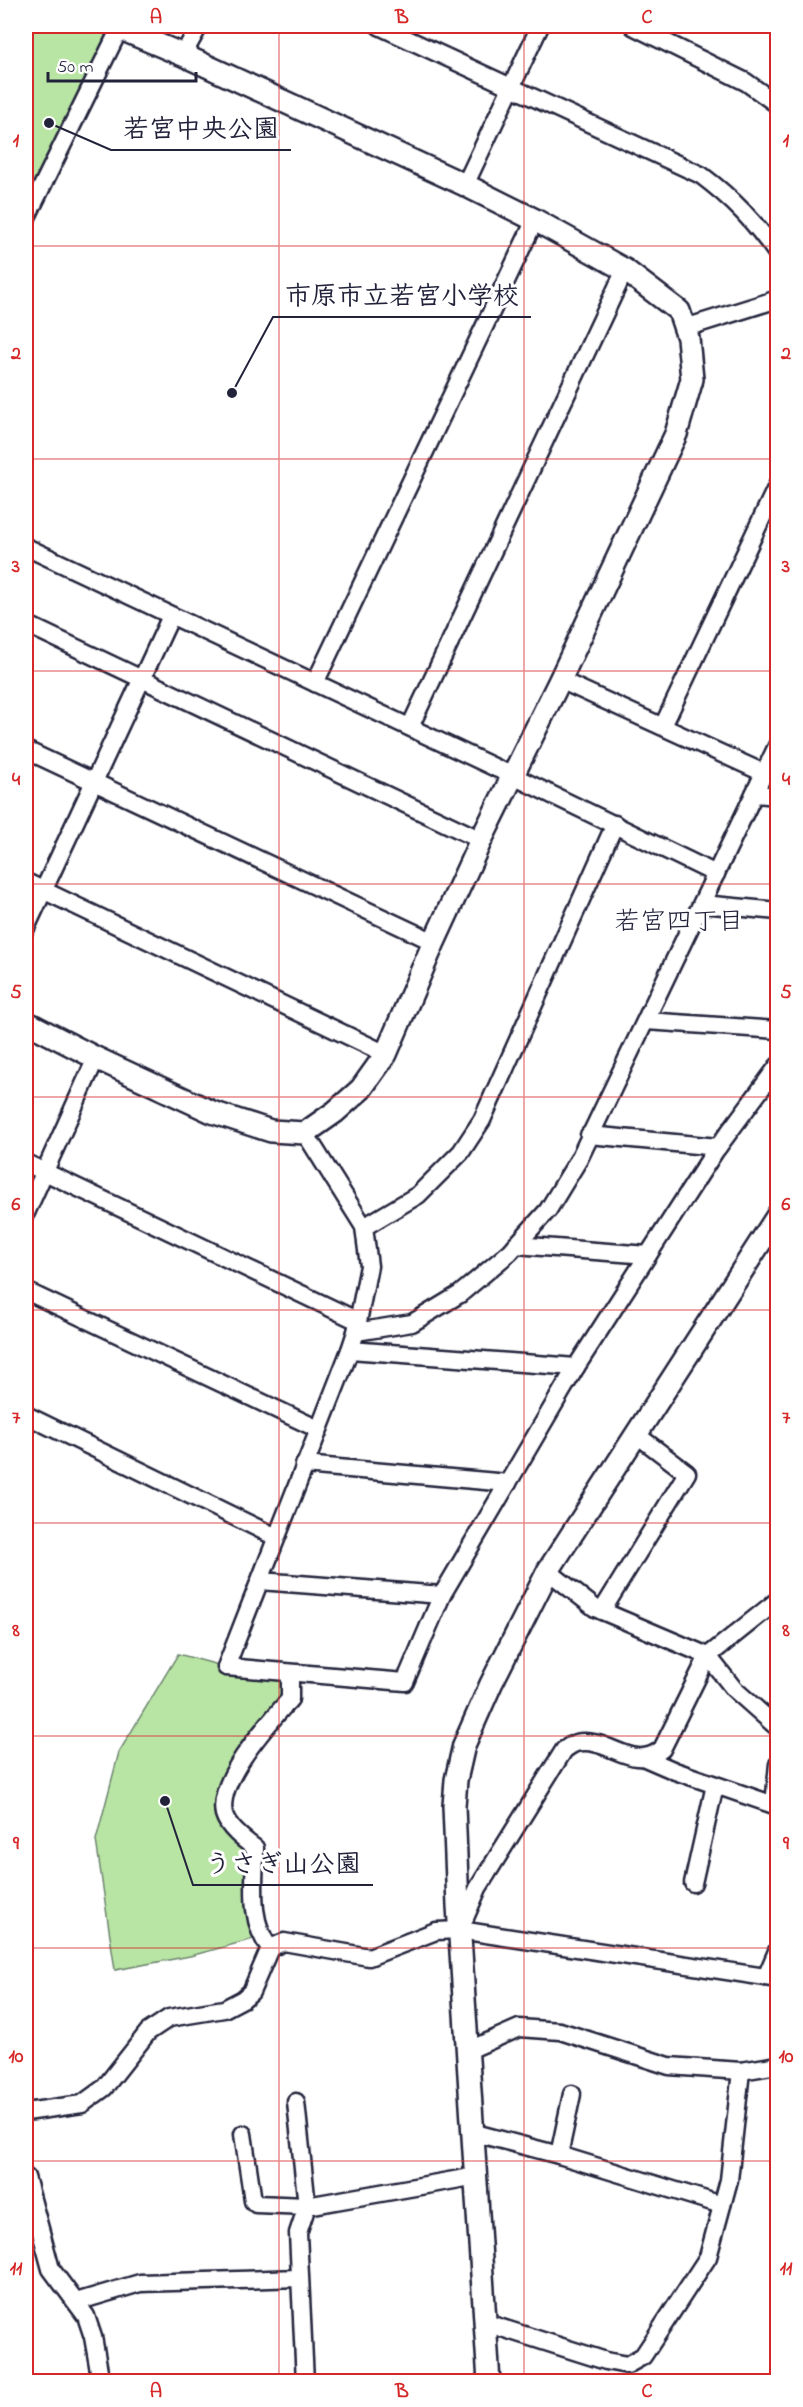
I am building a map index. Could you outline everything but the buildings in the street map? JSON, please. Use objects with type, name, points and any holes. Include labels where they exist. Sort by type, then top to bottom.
[{"type":"street","points":[[183,55],[199,26]]},
{"type":"street","points":[[379,26],[701,175],[730,198],[758,226],[777,255]]},
{"type":"street","points":[[465,185],[540,26]]},
{"type":"street","points":[[633,26],[746,82],[777,105]]},
{"type":"street","points":[[26,219],[117,27],[465,185],[535,220],[625,270],[679,312],[686,328],[692,379],[676,434],[560,680],[481,840],[386,1054],[361,1089],[335,1112],[305,1133],[271,1131],[212,1112],[96,1058],[26,1022]]},
{"type":"street","points":[[315,683],[535,220]]},
{"type":"street","points":[[410,727],[625,270]]},
{"type":"street","points":[[686,328],[777,299]]},
{"type":"street","points":[[663,726],[777,484]]},
{"type":"street","points":[[26,547],[615,824],[716,874]]},
{"type":"street","points":[[26,928],[171,616]]},
{"type":"street","points":[[26,624],[481,840]]},
{"type":"street","points":[[560,680],[764,772]]},
{"type":"street","points":[[26,1163],[357,1326],[411,1323],[460,1294],[516,1245],[548,1210],[579,1159],[777,744]]},
{"type":"street","points":[[26,750],[434,942]]},
{"type":"street","points":[[754,794],[777,796]]},
{"type":"street","points":[[364,1227],[418,1194],[461,1152],[482,1120],[615,824]]},
{"type":"street","points":[[26,882],[386,1054]]},
{"type":"street","points":[[702,904],[777,911]]},
{"type":"street","points":[[646,1022],[777,1030]]},
{"type":"street","points":[[26,1213],[96,1058]]},
{"type":"street","points":[[305,1133],[364,1227],[369,1266],[350,1350],[226,1667],[405,1682],[442,1595],[576,1367],[718,1147],[777,1066]]},
{"type":"street","points":[[589,1135],[718,1147]]},
{"type":"street","points":[[489,2382],[454,1806],[456,1780],[464,1745],[491,1684],[548,1571],[777,1215]]},
{"type":"street","points":[[516,1245],[648,1255]]},
{"type":"street","points":[[26,1291],[318,1429]]},
{"type":"street","points":[[350,1350],[576,1367]]},
{"type":"street","points":[[26,1415],[276,1537]]},
{"type":"street","points":[[602,1611],[687,1473],[637,1435]]},
{"type":"street","points":[[304,1465],[508,1483]]},
{"type":"street","points":[[548,1571],[595,1608],[708,1656],[734,1689],[777,1728]]},
{"type":"street","points":[[260,1581],[442,1595]]},
{"type":"street","points":[[645,1758],[654,1756],[663,1749],[708,1656],[777,1600]]},
{"type":"street","points":[[270,1948],[261,1937],[255,1908],[255,1848],[237,1833],[224,1814],[225,1789],[254,1741],[290,1699],[290,1673]]},
{"type":"street","points":[[460,1930],[478,1888],[564,1750],[576,1743],[602,1744],[620,1753],[645,1758],[774,1805],[777,1764]]},
{"type":"street","points":[[693,1883],[716,1785]]},
{"type":"street","points":[[26,2112],[82,2104],[104,2088],[148,2032],[169,2018],[224,2009],[243,1999],[252,1992],[270,1948],[284,1942],[369,1957],[436,1931],[460,1930],[772,1978],[777,1949]]},
{"type":"street","points":[[469,2050],[519,2028],[560,2031],[669,2066],[741,2071],[777,2065]]},
{"type":"street","points":[[486,2323],[606,2361],[627,2365],[643,2356],[708,2257],[729,2180],[741,2071]]},
{"type":"street","points":[[559,2155],[572,2094]]},
{"type":"street","points":[[296,2102],[307,2206],[298,2233],[305,2382]]},
{"type":"street","points":[[475,2133],[559,2155],[722,2205]]},
{"type":"street","points":[[243,2134],[253,2201],[256,2204],[307,2206],[477,2176]]},
{"type":"street","points":[[26,2177],[51,2269],[86,2316],[93,2337],[101,2382]]},
{"type":"street","points":[[76,2302],[140,2283],[300,2278]]},
{"type":"green space","points":[[26,26],[114,26],[26,219]]},
{"type":"green space","points":[[178,1654],[226,1667],[290,1673],[290,1699],[225,1789],[224,1814],[255,1848],[261,1937],[190,1956],[115,1970],[96,1840],[119,1752]]},
{"type":"place","name":"若宮中央公園","points":[[49,123]]},
{"type":"place","name":"市原市立若宮小学校","points":[[232,393]]},
{"type":"place","name":"うさぎ山公園","points":[[165,1801]]},
{"type":"district","name":"若宮四丁目","points":[[679,923]]}]
